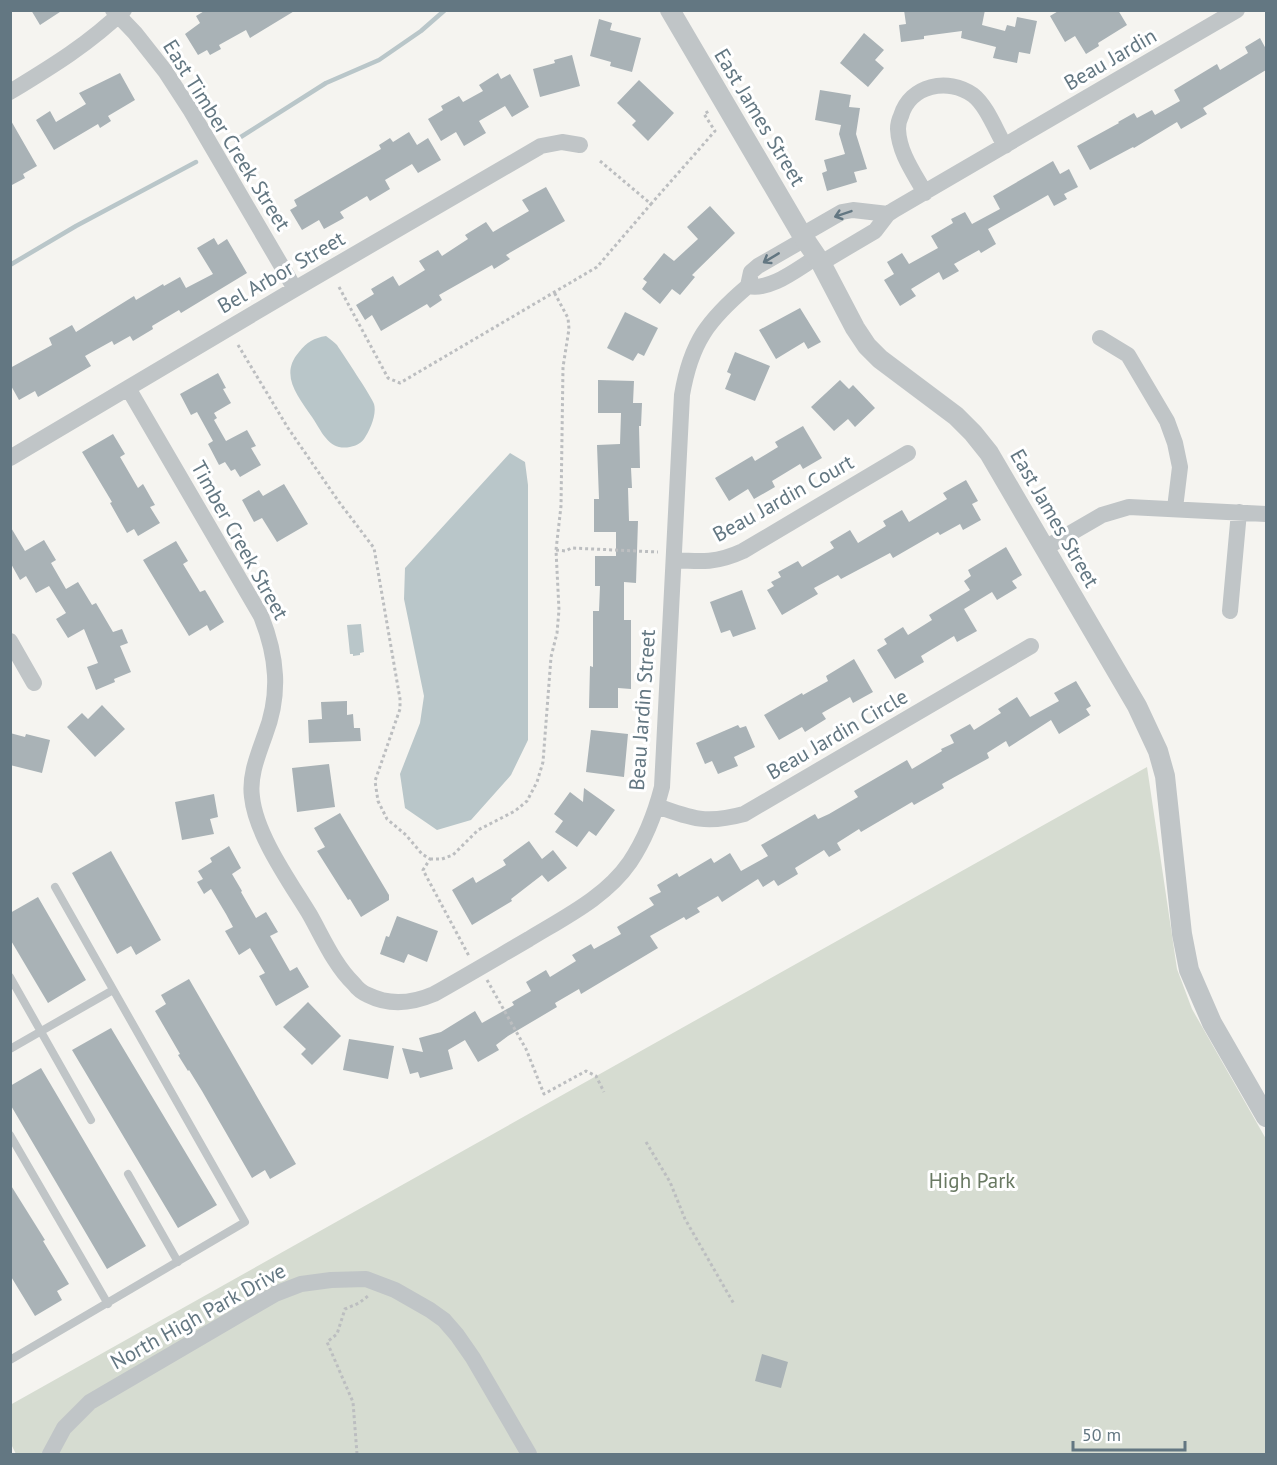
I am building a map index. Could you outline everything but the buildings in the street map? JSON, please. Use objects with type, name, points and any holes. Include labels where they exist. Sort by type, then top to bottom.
[{"type":"street","name":"East James Street","points":[[670,10],[803,237],[819,260],[867,346],[880,359],[940,403],[973,433],[999,469],[1137,706],[1158,751],[1165,776],[1182,934],[1189,970],[1212,1023],[1266,1117]]},
{"type":"street","name":"Beau Jardin","points":[[748,286],[758,288],[774,282],[875,231],[888,214],[1237,10]]},
{"type":"street","points":[[10,92],[79,50],[109,26],[118,12]]},
{"type":"street","name":"East Timber Creek Street","points":[[118,12],[159,63],[191,111],[295,289]]},
{"type":"street","points":[[925,193],[901,148],[897,127],[903,109],[912,97],[923,89],[937,85],[958,87],[974,96],[1005,146]]},
{"type":"street","name":"Bel Arbor Street","points":[[10,458],[541,147],[562,142],[580,145]]},
{"type":"street","points":[[748,286],[751,272],[758,266],[842,212],[853,210],[888,214]]},
{"type":"street","name":"Beau Jardin Street","points":[[383,1000],[399,1003],[417,1001],[434,994],[579,909],[615,880],[643,840],[662,787],[665,748],[668,556],[682,394],[686,372],[693,349],[707,326],[748,286]]},
{"type":"street","points":[[1100,338],[1128,355],[1167,421],[1180,467],[1175,508]]},
{"type":"street","name":"Timber Creek Street","points":[[128,388],[261,616],[268,633],[273,653],[276,692],[273,713],[258,753],[251,794],[254,812],[264,837],[342,970],[354,985],[368,995],[383,1000]]},
{"type":"street","name":"Beau Jardin Court","points":[[668,556],[706,562],[716,561],[743,551],[908,453]]},
{"type":"street","points":[[1045,548],[1102,515],[1129,507],[1266,514]]},
{"type":"street","points":[[1230,611],[1239,512]]},
{"type":"street","points":[[10,641],[34,683]]},
{"type":"street","name":"Beau Jardin Circle","points":[[657,806],[686,817],[703,820],[723,819],[744,814],[1031,646]]},
{"type":"street","name":"North High Park Drive","points":[[50,1455],[64,1428],[90,1402],[275,1294],[301,1284],[331,1280],[366,1280],[395,1290],[444,1320],[473,1358],[529,1455]]},
{"type":"lane","points":[[10,1359],[108,1304],[245,1222],[55,887]]},
{"type":"lane","points":[[10,977],[91,1120]]},
{"type":"lane","points":[[10,1049],[113,990]]},
{"type":"lane","points":[[10,1135],[108,1304]]},
{"type":"lane","points":[[128,1174],[178,1262]]},
{"type":"path","points":[[339,287],[388,378],[400,383],[597,267],[715,131],[704,114],[714,109]]},
{"type":"path","points":[[600,161],[651,204]]},
{"type":"path","points":[[238,345],[288,428],[374,548],[400,699],[400,709],[375,780],[378,801],[387,819],[406,835],[422,854],[430,859],[442,859],[453,855],[478,830],[527,801],[537,782],[543,762],[550,657],[559,610],[556,550],[561,506],[563,367],[569,329],[568,318],[554,292]]},
{"type":"path","points":[[556,550],[566,551],[571,548],[668,556]]},
{"type":"path","points":[[430,859],[423,870],[471,958]]},
{"type":"path","points":[[484,976],[526,1049],[544,1094],[586,1071],[596,1076],[604,1092]]},
{"type":"path","points":[[646,1142],[670,1182],[685,1219],[734,1304]]},
{"type":"path","points":[[357,1455],[354,1402],[327,1342],[337,1334],[345,1309],[359,1303],[380,1285]]},
{"type":"green space","name":"High Park","points":[[1147,767],[1177,969],[1192,1009],[1266,1139],[1266,1454],[16,1454],[11,1444],[10,1405]]},
{"type":"shaded area","points":[[326,336],[337,345],[363,384],[375,408],[371,427],[364,439],[349,447],[339,447],[327,439],[296,393],[291,377],[293,361],[302,349],[311,341]]},
{"type":"shaded area","points":[[510,453],[525,462],[528,485],[528,740],[511,775],[471,820],[437,830],[405,808],[400,774],[420,723],[424,696],[404,599],[405,568]]},
{"type":"shaded area","points":[[361,624],[364,652],[353,656],[350,654],[347,625]]},
{"type":"waterway","points":[[236,140],[326,83],[379,60],[421,31],[445,10]]},
{"type":"waterway","points":[[10,265],[76,226],[196,162]]}]
